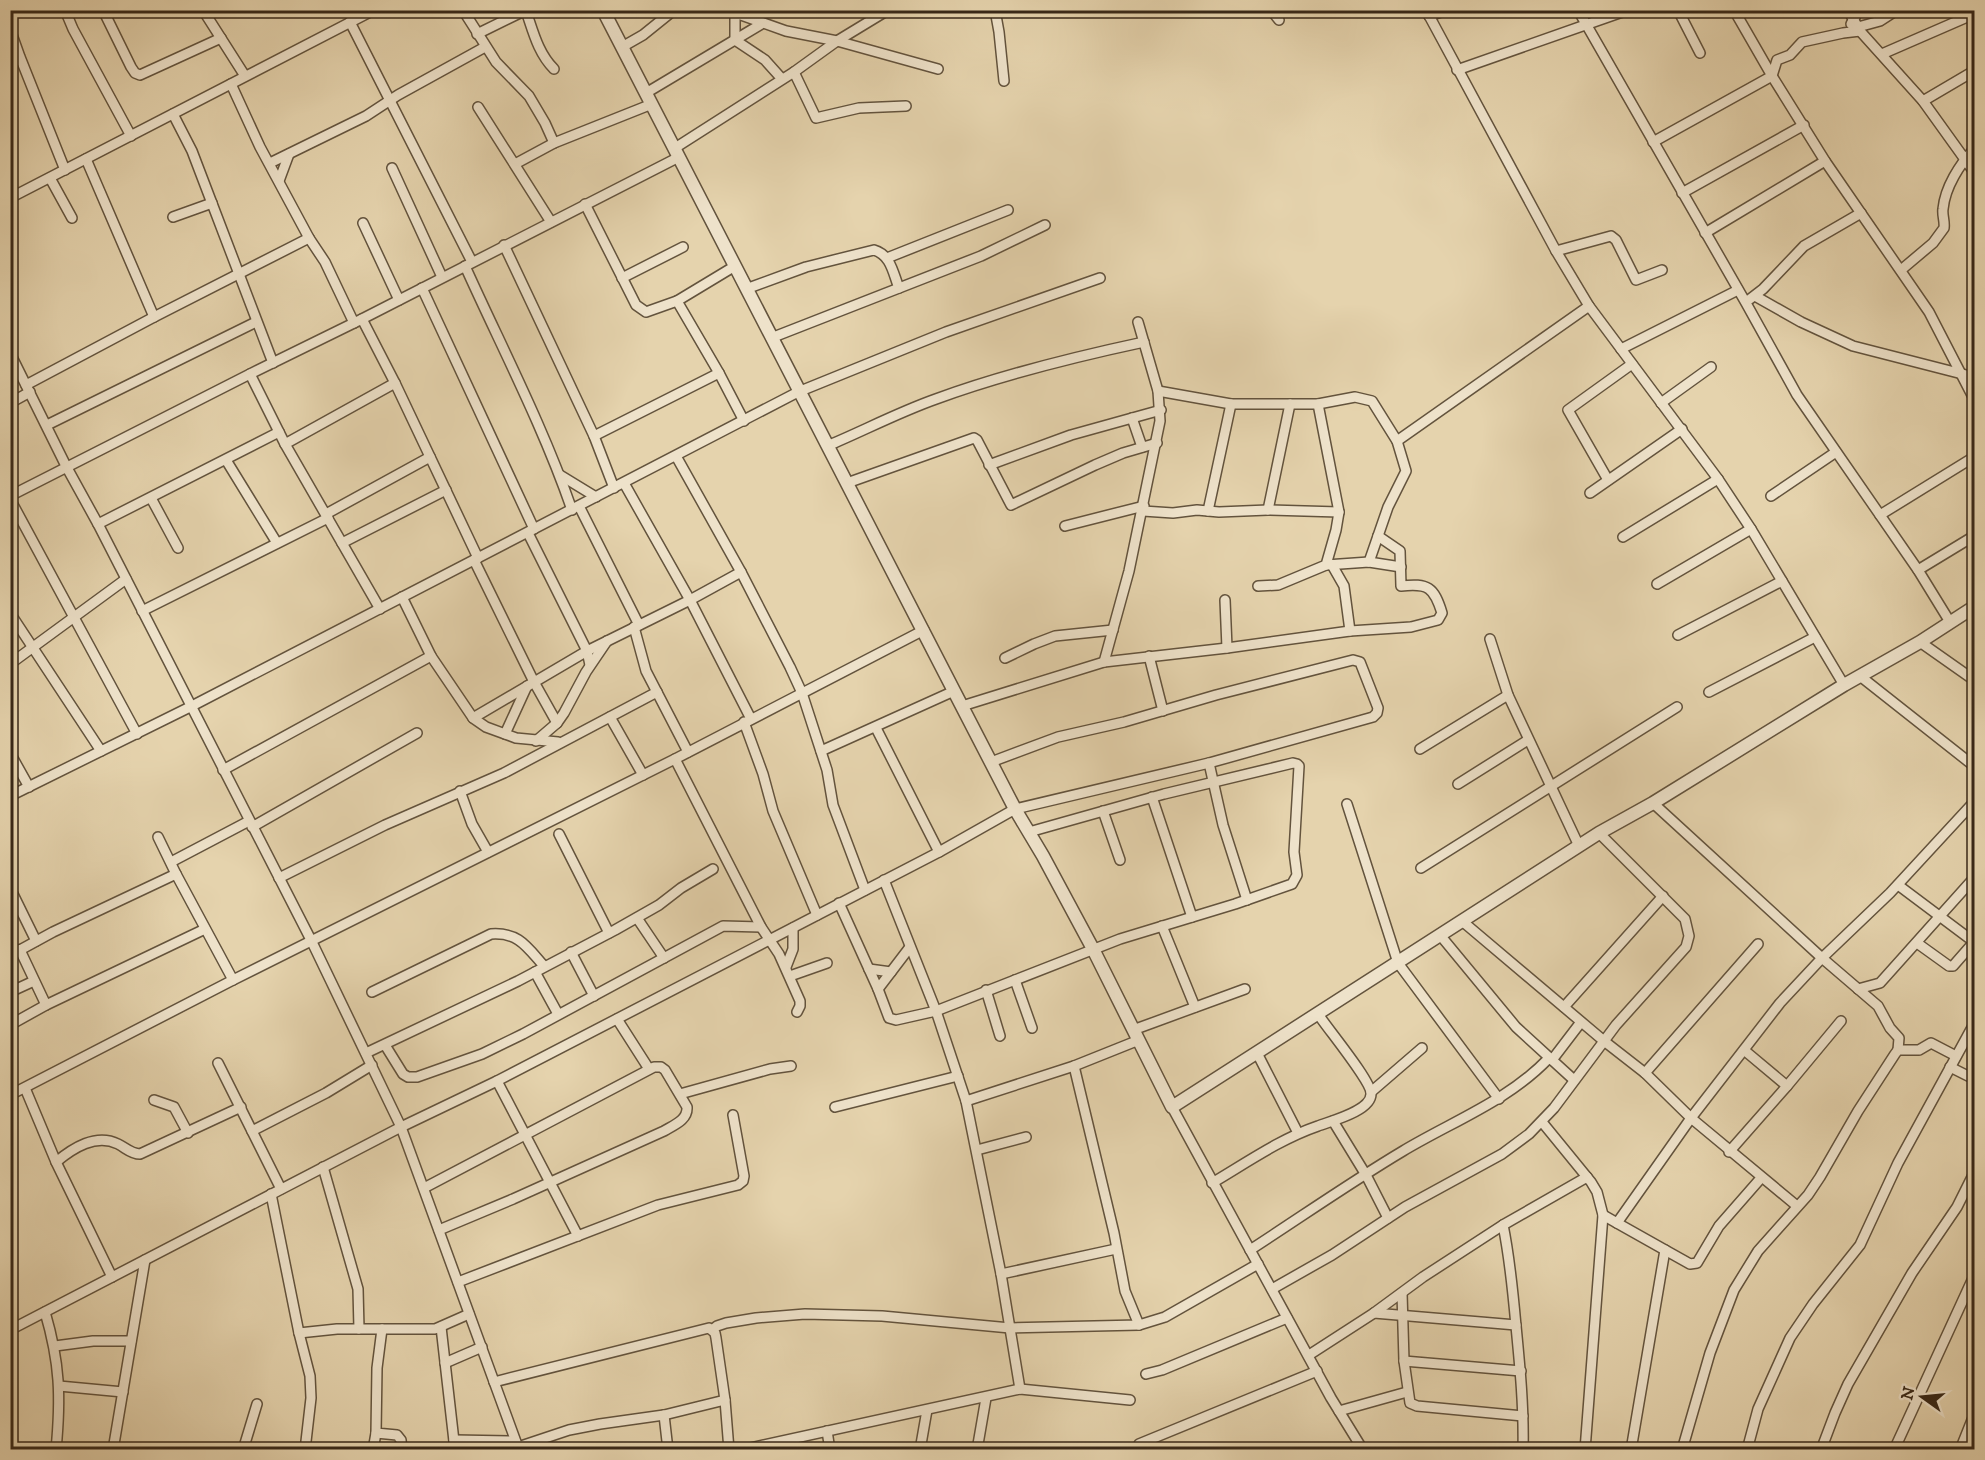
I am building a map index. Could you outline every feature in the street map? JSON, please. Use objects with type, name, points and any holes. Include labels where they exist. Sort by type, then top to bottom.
[{"type":"street","points":[[65,10],[131,136]]},
{"type":"street","points":[[103,10],[130,67],[140,75],[221,38]]},
{"type":"street","points":[[203,10],[245,76]]},
{"type":"street","points":[[10,198],[374,10]]},
{"type":"street","points":[[463,10],[496,62],[529,96],[546,123],[554,143]]},
{"type":"street","points":[[603,10],[798,392],[1212,1183],[1339,1411],[1363,1449]]},
{"type":"street","points":[[622,47],[643,35],[674,10]]},
{"type":"street","points":[[137,734],[10,497],[66,466],[358,321],[585,204],[677,152],[837,41],[888,10]]},
{"type":"street","points":[[995,10],[1004,81]]},
{"type":"street","points":[[1271,10],[1279,20]]},
{"type":"street","points":[[1447,10],[1427,13],[1589,306],[1718,479],[1751,529],[1844,685]]},
{"type":"street","points":[[1578,10],[1797,395],[1918,570],[1950,622]]},
{"type":"street","points":[[1457,70],[1628,10]]},
{"type":"street","points":[[1678,10],[1700,53]]},
{"type":"street","points":[[1734,10],[1825,161],[1929,312],[1974,399]]},
{"type":"street","points":[[1653,142],[1772,76],[1777,60],[1790,55],[1799,43],[1843,33],[1855,22],[1859,10]]},
{"type":"street","points":[[1855,22],[1881,21],[1897,10]]},
{"type":"street","points":[[477,34],[526,11],[540,50],[554,69]]},
{"type":"street","points":[[782,79],[765,60],[735,40],[731,12],[786,31],[837,41],[938,69]]},
{"type":"street","points":[[1882,54],[1974,14]]},
{"type":"street","points":[[350,22],[468,264],[575,508],[636,626],[639,652],[688,752]]},
{"type":"street","points":[[1855,22],[1923,101],[1974,173],[1956,174]]},
{"type":"street","points":[[515,164],[554,143],[649,99],[763,23]]},
{"type":"street","points":[[10,29],[65,170]]},
{"type":"street","points":[[270,164],[366,116],[485,47]]},
{"type":"street","points":[[1923,101],[1974,71]]},
{"type":"street","points":[[794,72],[816,118],[859,108],[906,106]]},
{"type":"street","points":[[231,84],[309,238],[395,383],[446,490],[531,684],[557,723]]},
{"type":"street","points":[[478,106],[551,222]]},
{"type":"street","points":[[173,114],[192,151],[273,363]]},
{"type":"street","points":[[1682,193],[1804,125]]},
{"type":"street","points":[[1901,270],[1933,243],[1944,228],[1945,201],[1956,174],[1974,149]]},
{"type":"street","points":[[279,181],[289,154]]},
{"type":"street","points":[[86,159],[154,317]]},
{"type":"street","points":[[1706,233],[1825,161]]},
{"type":"street","points":[[392,168],[442,277]]},
{"type":"street","points":[[50,178],[72,218]]},
{"type":"street","points":[[173,217],[212,202]]},
{"type":"street","points":[[585,204],[636,304],[646,312],[676,301],[735,266]]},
{"type":"street","points":[[888,258],[1008,210]]},
{"type":"street","points":[[1746,303],[1804,246],[1861,213]]},
{"type":"street","points":[[363,223],[399,300]]},
{"type":"street","points":[[771,338],[981,256],[1045,225]]},
{"type":"street","points":[[1557,251],[1611,236],[1616,240],[1636,280],[1662,270]]},
{"type":"street","points":[[10,403],[28,388],[154,317],[309,238]]},
{"type":"street","points":[[504,245],[594,436],[614,488]]},
{"type":"street","points":[[622,278],[682,247]]},
{"type":"street","points":[[746,289],[806,267],[834,262],[870,251],[877,251],[888,258],[899,288]]},
{"type":"street","points":[[10,796],[190,707],[798,392],[946,332],[1100,278]]},
{"type":"street","points":[[422,288],[587,651],[590,665]]},
{"type":"street","points":[[1621,349],[1738,290]]},
{"type":"street","points":[[1755,296],[1801,322],[1853,346],[1974,377]]},
{"type":"street","points":[[676,301],[719,373],[744,421]]},
{"type":"street","points":[[1397,441],[1589,306]]},
{"type":"street","points":[[47,425],[256,322]]},
{"type":"street","points":[[1104,662],[1129,571],[1157,442],[1161,410],[1158,391],[1138,322]]},
{"type":"street","points":[[827,446],[933,400],[979,384],[1144,342]]},
{"type":"street","points":[[10,353],[311,940],[401,1126],[517,1446]]},
{"type":"street","points":[[1608,480],[1568,410],[1632,364]]},
{"type":"street","points":[[1661,403],[1711,367]]},
{"type":"street","points":[[594,436],[719,373]]},
{"type":"street","points":[[250,374],[285,444],[380,609]]},
{"type":"street","points":[[285,444],[395,383]]},
{"type":"street","points":[[1158,391],[1232,404],[1318,404],[1355,397],[1367,399],[1375,405],[1397,441],[1406,471],[1392,498],[1369,562]]},
{"type":"street","points":[[1208,511],[1232,404]]},
{"type":"street","points":[[1268,510],[1290,404]]},
{"type":"street","points":[[1318,404],[1339,512],[1329,565],[1344,586],[1350,631]]},
{"type":"street","points":[[989,465],[1071,435],[1161,410]]},
{"type":"street","points":[[1132,418],[1142,447]]},
{"type":"street","points":[[1590,493],[1682,429]]},
{"type":"street","points":[[98,524],[279,432]]},
{"type":"street","points":[[847,483],[973,438],[977,440],[1011,505],[1095,465],[1157,442]]},
{"type":"street","points":[[1771,496],[1836,452]]},
{"type":"street","points":[[675,456],[741,572],[802,693],[827,770],[833,806],[865,890]]},
{"type":"street","points":[[142,611],[277,543],[430,457]]},
{"type":"street","points":[[1880,515],[1974,457]]},
{"type":"street","points":[[226,460],[277,543]]},
{"type":"street","points":[[560,475],[596,497]]},
{"type":"street","points":[[1623,537],[1718,479]]},
{"type":"street","points":[[624,483],[690,600],[747,720],[773,811],[817,915]]},
{"type":"street","points":[[342,543],[446,490]]},
{"type":"street","points":[[151,498],[178,548]]},
{"type":"street","points":[[1065,526],[1143,508],[1173,513],[1197,510],[1339,512]]},
{"type":"street","points":[[1658,584],[1751,529]]},
{"type":"street","points":[[962,706],[1104,662],[1350,631],[1411,627],[1429,624],[1439,619],[1442,615],[1441,610],[1432,590],[1422,584],[1401,586],[1399,549],[1378,536]]},
{"type":"street","points":[[1918,570],[1974,536]]},
{"type":"street","points":[[1258,586],[1278,585],[1329,565],[1369,562],[1401,567]]},
{"type":"street","points":[[473,718],[608,639],[690,600],[741,572]]},
{"type":"street","points":[[10,664],[126,579]]},
{"type":"street","points":[[1678,635],[1782,581]]},
{"type":"street","points":[[402,597],[431,656],[473,718],[486,727],[524,740],[561,742]]},
{"type":"street","points":[[1225,600],[1227,648]]},
{"type":"street","points":[[1172,1107],[1599,833],[1653,803],[1974,607]]},
{"type":"street","points":[[10,613],[101,751]]},
{"type":"street","points":[[10,1095],[311,940],[675,759],[924,630]]},
{"type":"street","points":[[1005,658],[1055,636],[1113,630]]},
{"type":"street","points":[[1708,693],[1815,637]]},
{"type":"street","points":[[536,741],[557,723],[590,665],[608,639]]},
{"type":"street","points":[[1490,639],[1508,694],[1579,846]]},
{"type":"street","points":[[1920,642],[1974,680]]},
{"type":"street","points":[[223,770],[431,656]]},
{"type":"street","points":[[1149,656],[1163,711]]},
{"type":"street","points":[[10,1330],[401,1126],[496,1081],[793,928],[939,852],[1015,809],[1209,763],[1375,716],[1378,708],[1360,662],[1353,660],[1059,737],[991,762]]},
{"type":"street","points":[[1860,676],[1974,766]]},
{"type":"street","points":[[505,734],[531,684]]},
{"type":"street","points":[[821,751],[954,691]]},
{"type":"street","points":[[279,878],[460,791],[504,773],[657,692]]},
{"type":"street","points":[[1420,749],[1508,694]]},
{"type":"street","points":[[1421,868],[1677,707]]},
{"type":"street","points":[[610,717],[643,775]]},
{"type":"street","points":[[876,728],[939,852]]},
{"type":"street","points":[[171,862],[250,824],[417,733]]},
{"type":"street","points":[[1458,784],[1528,740]]},
{"type":"street","points":[[10,753],[29,787]]},
{"type":"street","points":[[675,759],[761,927],[788,972],[800,1001],[797,1012]]},
{"type":"street","points":[[1209,763],[1223,825],[1246,900]]},
{"type":"street","points":[[839,903],[889,1018],[892,1020],[936,1011],[1092,950],[1289,885],[1296,878],[1294,852],[1299,766],[1295,763],[1213,782],[1029,832]]},
{"type":"street","points":[[1157,776],[1164,794]]},
{"type":"street","points":[[460,791],[472,824],[488,852]]},
{"type":"street","points":[[1152,797],[1192,917]]},
{"type":"street","points":[[1617,1223],[1691,1118],[1780,1003],[1822,958],[1898,885],[1974,802]]},
{"type":"street","points":[[1653,803],[1822,958],[1878,1006],[1890,1028],[1899,1038],[1898,1050],[1858,1111],[1820,1177],[1758,1251],[1734,1290],[1710,1353],[1682,1449]]},
{"type":"street","points":[[1347,804],[1398,963],[1499,1099]]},
{"type":"street","points":[[1103,811],[1120,860]]},
{"type":"street","points":[[1272,1289],[1332,1255],[1388,1218],[1502,1154],[1542,1122],[1633,1005],[1682,951],[1688,942],[1689,931],[1685,919],[1599,833]]},
{"type":"street","points":[[559,834],[609,933]]},
{"type":"street","points":[[158,837],[233,980]]},
{"type":"street","points":[[366,1053],[535,972],[609,933],[664,902],[681,888],[713,869]]},
{"type":"street","points":[[46,1005],[15,949],[176,874]]},
{"type":"street","points":[[1858,989],[1880,983],[1974,878]]},
{"type":"street","points":[[884,880],[936,1011],[966,1101],[1001,1274],[1020,1389]]},
{"type":"street","points":[[1898,885],[1974,942],[1953,966],[1949,966],[1917,943]]},
{"type":"street","points":[[10,888],[36,940]]},
{"type":"street","points":[[1564,1007],[1663,896]]},
{"type":"street","points":[[637,918],[664,958]]},
{"type":"street","points":[[1462,921],[1645,1073],[1729,1152],[1797,1206]]},
{"type":"street","points":[[385,1045],[399,1071],[408,1077],[417,1077],[482,1054],[523,1034],[723,926],[761,927]]},
{"type":"street","points":[[1162,926],[1196,1007]]},
{"type":"street","points":[[788,972],[793,949],[793,928]]},
{"type":"street","points":[[10,1025],[46,1005],[205,929]]},
{"type":"street","points":[[372,992],[491,934],[508,934],[518,938],[544,966]]},
{"type":"street","points":[[1440,935],[1516,1028],[1574,1080]]},
{"type":"street","points":[[1645,1073],[1758,944]]},
{"type":"street","points":[[878,989],[910,947]]},
{"type":"street","points":[[571,952],[594,996]]},
{"type":"street","points":[[788,972],[826,963]]},
{"type":"street","points":[[869,969],[891,972]]},
{"type":"street","points":[[535,972],[558,1014]]},
{"type":"street","points":[[1015,980],[1032,1028]]},
{"type":"street","points":[[10,992],[34,981]]},
{"type":"street","points":[[1878,1006],[1880,983]]},
{"type":"street","points":[[966,1101],[1074,1066],[1196,1007],[1245,989]]},
{"type":"street","points":[[986,990],[1000,1036]]},
{"type":"street","points":[[1212,1183],[1298,1133],[1365,1106],[1370,1100],[1371,1092],[1365,1078],[1318,1014]]},
{"type":"street","points":[[617,1019],[649,1069]]},
{"type":"street","points":[[1729,1152],[1788,1086],[1841,1021]]},
{"type":"street","points":[[1251,1250],[1406,1149],[1499,1099],[1550,1059],[1581,1022]]},
{"type":"street","points":[[1747,1449],[1758,1409],[1790,1338],[1813,1304],[1860,1245],[1898,1163],[1974,1024]]},
{"type":"street","points":[[1898,1050],[1919,1050],[1931,1043],[1956,1056]]},
{"type":"street","points":[[1371,1092],[1422,1048]]},
{"type":"street","points":[[1744,1050],[1788,1086]]},
{"type":"street","points":[[1257,1053],[1298,1133]]},
{"type":"street","points":[[218,1063],[281,1189]]},
{"type":"street","points":[[252,1131],[326,1093],[372,1065]]},
{"type":"street","points":[[681,1094],[792,1066]]},
{"type":"street","points":[[1074,1066],[1125,1291],[1139,1325]]},
{"type":"street","points":[[424,1188],[649,1069],[661,1067],[665,1070],[681,1094],[687,1111],[681,1121],[623,1151],[439,1230]]},
{"type":"street","points":[[1950,1067],[1974,1079]]},
{"type":"street","points":[[835,1107],[958,1076]]},
{"type":"street","points":[[496,1081],[578,1236]]},
{"type":"street","points":[[25,1088],[56,1162],[112,1277]]},
{"type":"street","points":[[154,1100],[174,1107],[188,1133]]},
{"type":"street","points":[[56,1162],[75,1148],[99,1140],[112,1141],[136,1154],[188,1133],[241,1107]]},
{"type":"street","points":[[458,1282],[658,1205],[738,1185],[743,1180],[733,1115]]},
{"type":"street","points":[[1333,1120],[1366,1175],[1388,1218]]},
{"type":"street","points":[[1542,1122],[1597,1192],[1603,1215],[1585,1449]]},
{"type":"street","points":[[977,1150],[1026,1137]]},
{"type":"street","points":[[323,1167],[358,1289],[359,1329]]},
{"type":"street","points":[[1821,1449],[1848,1384],[1912,1273],[1957,1207],[1974,1173]]},
{"type":"street","points":[[1308,1355],[1503,1225],[1587,1177]]},
{"type":"street","points":[[1603,1215],[1690,1263],[1697,1263],[1719,1226],[1761,1178]]},
{"type":"street","points":[[271,1194],[299,1332],[309,1369],[311,1398],[305,1449]]},
{"type":"street","points":[[1503,1225],[1511,1270],[1521,1371],[1523,1449]]},
{"type":"street","points":[[1001,1274],[1116,1249]]},
{"type":"street","points":[[1632,1449],[1665,1250]]},
{"type":"street","points":[[113,1449],[145,1260]]},
{"type":"street","points":[[495,1382],[693,1331],[712,1330],[726,1323],[756,1318],[805,1314],[863,1315],[1010,1328],[1139,1325],[1165,1317],[1258,1264]]},
{"type":"street","points":[[1894,1449],[1974,1276]]},
{"type":"street","points":[[1402,1293],[1404,1361],[1410,1403],[1523,1416]]},
{"type":"street","points":[[45,1312],[55,1346],[59,1386],[56,1449]]},
{"type":"street","points":[[1374,1313],[1516,1325]]},
{"type":"street","points":[[299,1332],[435,1329],[470,1314]]},
{"type":"street","points":[[1146,1374],[1162,1370],[1287,1318]]},
{"type":"street","points":[[441,1327],[454,1445],[517,1446],[579,1428],[664,1415],[725,1400]]},
{"type":"street","points":[[373,1449],[376,1433],[377,1368],[382,1329]]},
{"type":"street","points":[[712,1330],[716,1338],[725,1400],[729,1449]]},
{"type":"street","points":[[55,1346],[93,1341],[131,1341]]},
{"type":"street","points":[[445,1363],[482,1347]]},
{"type":"street","points":[[1404,1361],[1521,1371]]},
{"type":"street","points":[[1138,1444],[1317,1371]]},
{"type":"street","points":[[59,1386],[123,1392]]},
{"type":"street","points":[[741,1449],[1020,1389],[1130,1401]]},
{"type":"street","points":[[1339,1411],[1407,1392]]},
{"type":"street","points":[[977,1449],[986,1398]]},
{"type":"street","points":[[243,1449],[257,1404]]},
{"type":"street","points":[[920,1449],[927,1410]]},
{"type":"street","points":[[1960,1449],[1974,1414]]},
{"type":"street","points":[[664,1415],[668,1449]]},
{"type":"street","points":[[827,1431],[829,1448]]},
{"type":"street","points":[[376,1433],[398,1435],[402,1449]]},
{"type":"street","points":[[10,1447],[33,1449]]}]
